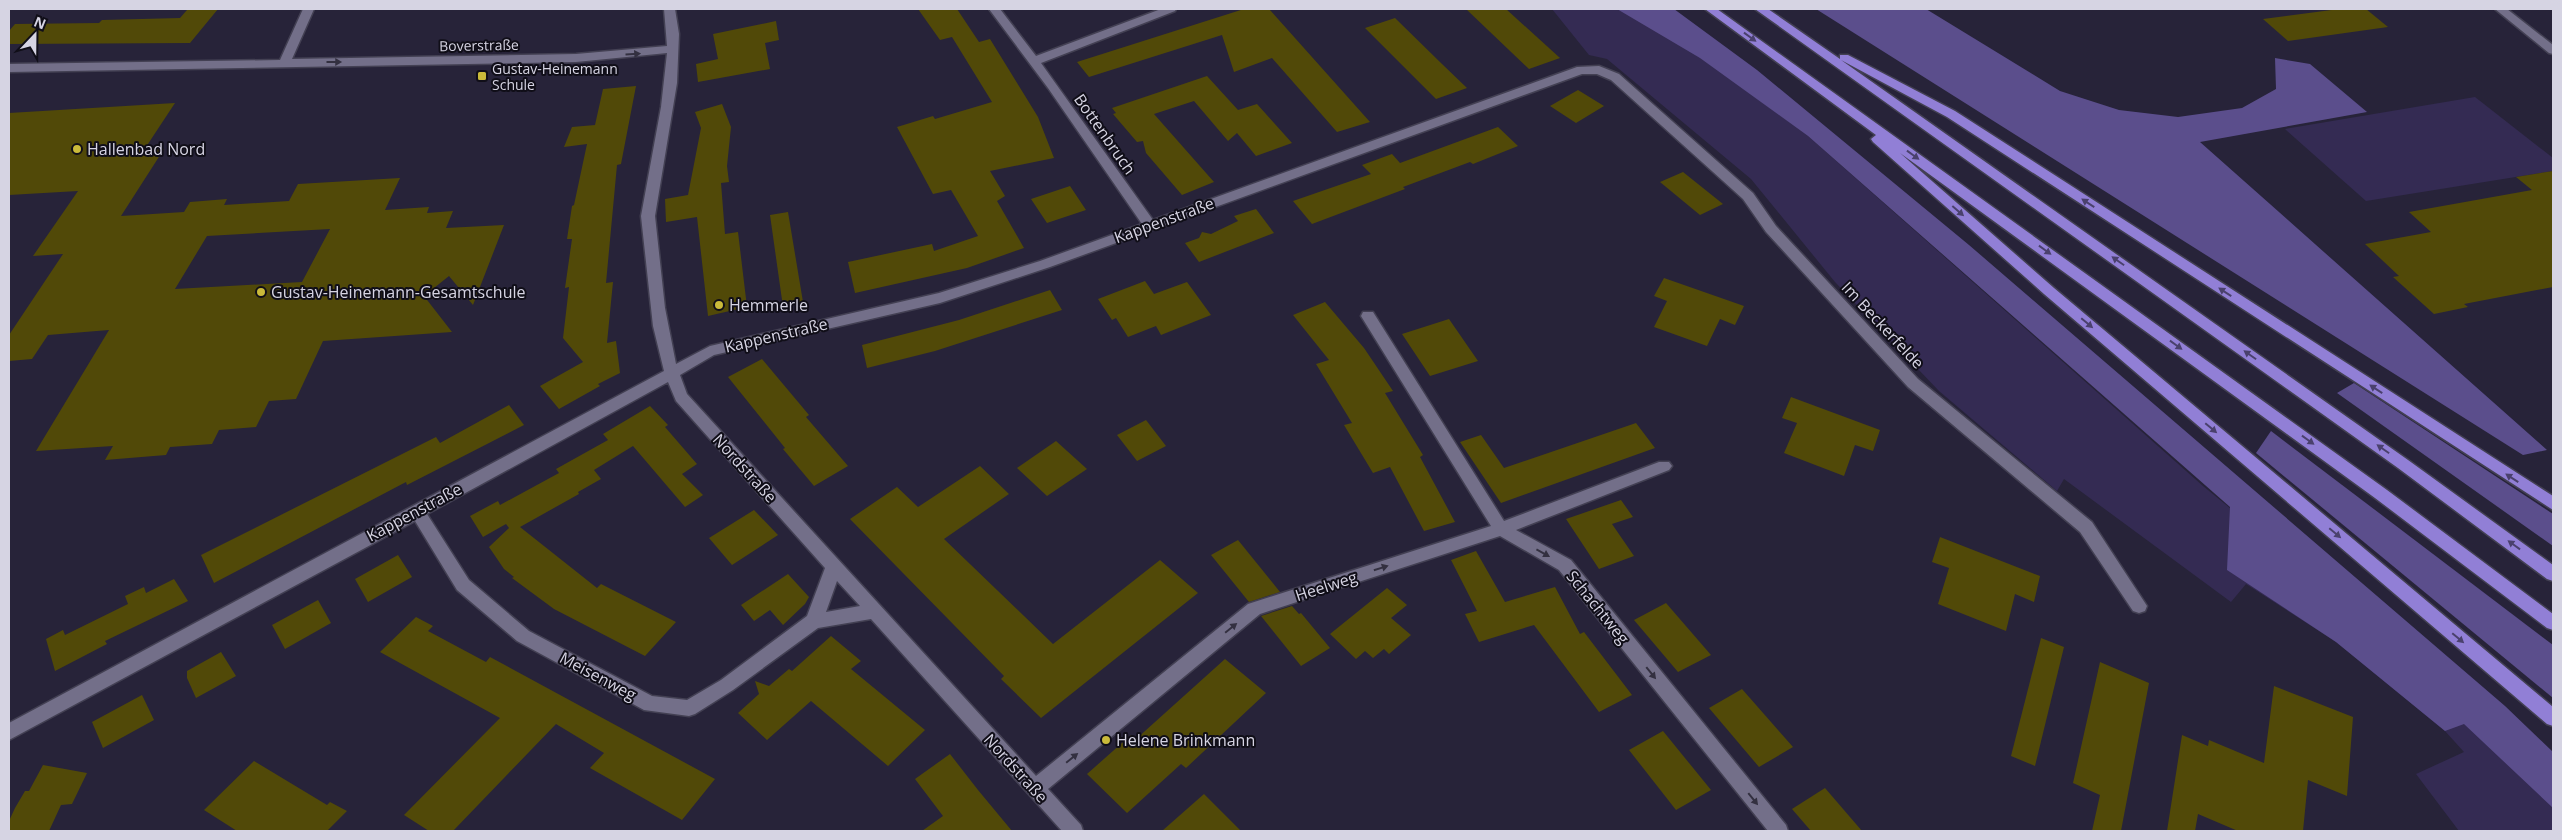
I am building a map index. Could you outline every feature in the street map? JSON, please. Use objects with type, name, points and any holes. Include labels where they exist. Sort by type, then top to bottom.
[{"type":"highway","points":[[1710,9],[2381,494],[2553,623]]},
{"type":"highway","points":[[1761,9],[2395,458],[2553,574]]},
{"type":"highway","points":[[1788,27],[1951,114],[2553,504]]},
{"type":"highway","points":[[1817,85],[2057,298],[2553,718]]},
{"type":"street","points":[[285,62],[308,9]]},
{"type":"street","name":"Nordstraße","points":[[670,9],[673,49],[668,105],[648,206],[662,339],[670,374],[681,397],[1074,831]]},
{"type":"street","name":"Bottenbruch","points":[[994,9],[1035,61],[1149,225]]},
{"type":"street","points":[[1035,61],[1171,9]]},
{"type":"street","points":[[2500,9],[2553,51]]},
{"type":"street","name":"Boverstraße","points":[[9,68],[576,58],[673,49]]},
{"type":"street","name":"Kappenstraße","points":[[9,732],[632,396],[710,351],[940,298],[1045,264],[1581,70],[1599,70]]},
{"type":"street","name":"Im Beckerfelde","points":[[1599,70],[1615,77],[1748,196],[1771,229],[1913,384],[2086,527],[2139,606]]},
{"type":"street","name":"Schachtweg","points":[[1368,316],[1501,529],[1565,566],[1779,831]]},
{"type":"street","name":"Heelweg","points":[[1034,789],[1254,609],[1501,529],[1664,466]]},
{"type":"street","name":"Meisenweg","points":[[416,511],[463,585],[523,636],[650,704],[689,708],[727,686],[814,621],[874,611]]},
{"type":"street","points":[[814,621],[834,566]]},
{"type":"shaded area","points":[[1552,9],[1636,9],[1808,136],[2203,486],[2421,664],[2553,781],[2553,831],[2459,831],[2416,774],[2464,752],[2445,731],[2336,642],[2246,584],[2231,602],[2064,479],[2057,491],[1939,391],[1835,282],[1751,179],[1607,59],[1589,55]]},
{"type":"shaded area","points":[[1617,9],[1674,9],[1757,70],[1969,245],[2505,706],[2553,752],[2553,808],[2464,724],[2445,731],[2336,642],[2227,570],[2230,507],[1808,136],[1700,58]]},
{"type":"shaded area","points":[[1816,9],[1926,9],[2060,91],[2119,110],[2178,117],[2242,108],[2276,89],[2275,58],[2310,64],[2367,112],[2200,142],[2547,450],[2523,455]]},
{"type":"shaded area","points":[[2475,97],[2553,158],[2553,171],[2366,201],[2285,129]]},
{"type":"shaded area","points":[[2354,383],[2553,514],[2553,546],[2337,393]]},
{"type":"shaded area","points":[[2271,431],[2553,645],[2553,698],[2256,453]]},
{"type":"building","points":[[218,9],[190,43],[9,44],[9,31],[15,24],[99,23],[102,20],[180,18],[187,10]]},
{"type":"building","points":[[918,9],[957,9],[979,42],[990,39],[1038,117],[1054,158],[990,171],[1005,196],[997,201],[1024,248],[967,268],[855,293],[848,262],[932,244],[934,251],[978,236],[951,190],[933,194],[897,127],[933,116],[935,119],[992,102],[952,37],[940,40]]},
{"type":"building","points":[[1244,9],[1269,9],[1370,122],[1337,132],[1272,58],[1234,72],[1222,35],[1089,77],[1077,62]]},
{"type":"building","points":[[1466,9],[1506,9],[1560,58],[1529,69]]},
{"type":"building","points":[[2339,9],[2366,9],[2388,27],[2288,41],[2263,19]]},
{"type":"building","points":[[1395,18],[1467,88],[1436,99],[1365,28]]},
{"type":"building","points":[[776,21],[779,40],[765,43],[770,69],[698,82],[696,64],[718,59],[713,34]]},
{"type":"building","points":[[1207,76],[1238,110],[1257,104],[1292,143],[1256,156],[1237,133],[1228,141],[1194,101],[1154,114],[1214,182],[1182,195],[1146,153],[1143,141],[1137,142],[1113,114],[1116,113],[1112,108]]},
{"type":"building","points":[[636,86],[621,164],[617,165],[606,283],[613,282],[607,343],[616,341],[620,373],[598,384],[600,386],[559,409],[540,386],[583,362],[563,338],[569,287],[565,288],[572,239],[567,239],[572,206],[574,205],[587,144],[564,147],[572,127],[595,125],[603,89]]},
{"type":"building","points":[[1578,90],[1604,106],[1576,123],[1550,106]]},
{"type":"building","points":[[175,103],[144,150],[164,149],[121,216],[184,212],[190,202],[227,199],[224,205],[289,201],[298,184],[400,178],[385,210],[429,207],[427,213],[453,211],[446,228],[504,225],[473,305],[449,276],[424,296],[452,332],[323,341],[296,399],[269,401],[256,427],[219,430],[212,444],[170,447],[166,455],[105,460],[113,446],[36,451],[109,330],[48,335],[32,359],[9,361],[9,335],[63,254],[33,256],[78,191],[9,195],[9,113]],"holes":[[[330,229],[302,282],[175,289],[207,236]]]},
{"type":"building","points":[[722,104],[731,127],[727,166],[729,182],[721,183],[725,234],[738,232],[747,307],[708,316],[697,217],[666,222],[665,199],[688,195],[701,128],[695,112]]},
{"type":"building","points":[[1498,127],[1518,146],[1473,164],[1470,162],[1403,187],[1405,189],[1312,224],[1293,201],[1371,174],[1362,165],[1392,154],[1400,163]]},
{"type":"building","points":[[2553,171],[2553,287],[2464,304],[2468,307],[2434,314],[2393,277],[2399,276],[2365,244],[2431,232],[2409,212],[2532,190],[2516,177]]},
{"type":"building","points":[[1683,172],[1723,204],[1700,215],[1660,182]]},
{"type":"building","points":[[1070,186],[1086,210],[1047,223],[1031,199]]},
{"type":"building","points":[[1256,209],[1274,233],[1199,262],[1185,243],[1199,238],[1202,232],[1211,234],[1238,221],[1234,216]]},
{"type":"building","points":[[788,212],[803,302],[783,307],[770,215]]},
{"type":"building","points":[[1664,278],[1744,306],[1735,325],[1720,319],[1707,346],[1654,327],[1667,301],[1654,296]]},
{"type":"building","points":[[1145,281],[1154,294],[1187,282],[1211,315],[1161,335],[1156,326],[1128,337],[1116,318],[1112,320],[1098,299]]},
{"type":"building","points":[[1050,290],[1062,310],[935,351],[867,368],[862,345],[959,320]]},
{"type":"building","points":[[1325,302],[1364,348],[1393,391],[1385,393],[1423,455],[1420,457],[1455,522],[1424,531],[1390,467],[1373,473],[1344,425],[1352,423],[1316,364],[1329,360],[1293,315]]},
{"type":"building","points":[[1449,319],[1478,361],[1430,376],[1402,334]]},
{"type":"building","points":[[762,359],[809,415],[806,417],[848,466],[814,486],[783,449],[785,448],[728,377]]},
{"type":"building","points":[[1791,397],[1880,430],[1873,451],[1855,445],[1844,476],[1784,453],[1797,423],[1782,418]]},
{"type":"building","points":[[509,405],[524,425],[407,485],[406,482],[214,583],[201,555],[436,437],[440,443]]},
{"type":"building","points":[[650,406],[668,425],[665,427],[697,464],[682,474],[703,495],[685,507],[633,446],[594,470],[601,479],[578,492],[579,494],[520,527],[597,588],[601,584],[676,622],[645,656],[554,609],[512,578],[514,577],[504,569],[489,547],[509,528],[506,524],[483,537],[470,516],[498,501],[500,505],[559,473],[556,469],[608,440],[603,434]]},
{"type":"building","points":[[1146,420],[1166,446],[1137,461],[1117,435]]},
{"type":"building","points":[[1636,423],[1655,448],[1501,503],[1460,442],[1481,435],[1504,468]]},
{"type":"building","points":[[1056,441],[1087,469],[1047,496],[1017,468]]},
{"type":"building","points":[[980,466],[1009,494],[944,539],[1053,644],[1160,560],[1198,593],[1041,718],[1001,679],[1004,676],[850,519],[897,487],[918,507]]},
{"type":"building","points":[[1621,500],[1633,517],[1612,524],[1634,556],[1599,569],[1566,519]]},
{"type":"building","points":[[754,510],[778,535],[732,565],[709,538]]},
{"type":"building","points":[[1940,537],[2040,576],[2034,602],[2015,594],[2006,631],[1938,604],[1949,568],[1932,562]]},
{"type":"building","points":[[1238,540],[1280,592],[1249,602],[1211,555]]},
{"type":"building","points":[[1476,551],[1505,602],[1555,587],[1580,634],[1584,632],[1632,695],[1599,712],[1534,625],[1479,642],[1465,614],[1477,611],[1451,560]]},
{"type":"building","points":[[398,555],[412,577],[368,602],[355,579]]},
{"type":"building","points":[[788,574],[809,597],[805,604],[783,625],[770,610],[754,621],[741,605]]},
{"type":"building","points":[[174,579],[188,601],[105,641],[107,644],[55,671],[46,639],[63,630],[65,635],[128,604],[125,596],[144,587],[146,593]]},
{"type":"building","points":[[1387,588],[1407,605],[1391,618],[1411,635],[1389,654],[1384,649],[1373,658],[1365,651],[1356,659],[1330,634]]},
{"type":"building","points":[[318,600],[331,623],[285,649],[272,625]]},
{"type":"building","points":[[1666,603],[1711,655],[1678,672],[1634,620]]},
{"type":"building","points":[[1292,606],[1299,614],[1301,613],[1330,648],[1301,666],[1261,616]]},
{"type":"building","points":[[416,617],[433,626],[428,631],[486,662],[490,657],[715,779],[682,820],[590,768],[604,753],[556,724],[453,831],[429,831],[404,815],[500,718],[380,652]]},
{"type":"building","points":[[831,636],[861,661],[851,669],[925,730],[888,766],[811,701],[767,740],[738,713],[759,694],[755,681],[769,686],[789,669],[792,671]]},
{"type":"building","points":[[2041,638],[2064,647],[2035,766],[2011,756]]},
{"type":"building","points":[[221,652],[236,676],[196,698],[187,678],[187,671]]},
{"type":"building","points":[[1225,659],[1266,693],[1186,768],[1181,764],[1127,813],[1087,774],[1131,735],[1135,740]]},
{"type":"building","points":[[2100,662],[2149,683],[2121,831],[2092,831],[2100,795],[2073,783]]},
{"type":"building","points":[[2274,686],[2353,717],[2347,796],[2308,780],[2303,831],[2238,831],[2198,814],[2195,831],[2167,831],[2182,735],[2208,746],[2209,740],[2264,763]]},
{"type":"building","points":[[1742,689],[1793,747],[1759,767],[1709,708]]},
{"type":"building","points":[[142,695],[154,720],[103,748],[92,722]]},
{"type":"building","points":[[1663,731],[1711,790],[1676,810],[1629,750]]},
{"type":"building","points":[[950,754],[1012,831],[922,831],[943,816],[915,779]]},
{"type":"building","points":[[254,761],[327,805],[330,802],[347,811],[327,831],[237,831],[204,810]]},
{"type":"building","points":[[43,765],[87,773],[72,804],[61,805],[49,831],[9,831],[9,821],[15,808],[25,791],[29,791]]},
{"type":"building","points":[[1825,788],[1862,831],[1811,831],[1792,809]]},
{"type":"building","points":[[1204,794],[1241,831],[1162,831]]},
{"type":"place","name":"Gustav-Heinemann Schule","points":[[482,76]]},
{"type":"place","name":"Hallenbad Nord","points":[[77,149]]},
{"type":"place","name":"Gustav-Heinemann-Gesamtschule","points":[[261,292]]},
{"type":"place","name":"Hemmerle","points":[[719,305]]},
{"type":"place","name":"Helene Brinkmann","points":[[1106,740]]}]
